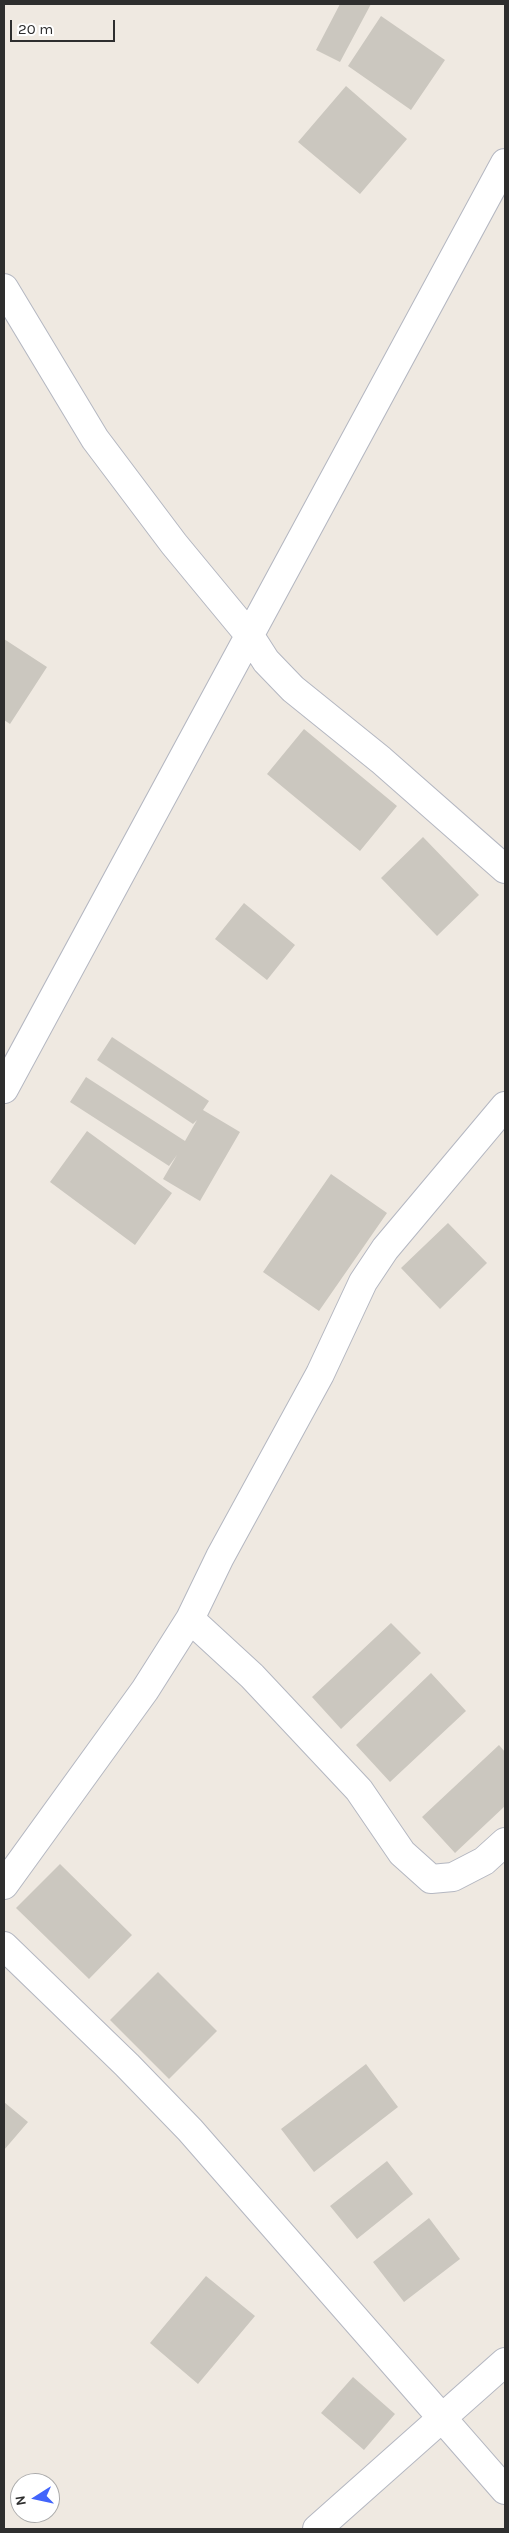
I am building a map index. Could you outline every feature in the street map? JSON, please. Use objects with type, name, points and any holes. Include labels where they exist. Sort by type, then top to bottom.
[{"type":"street","points":[[4,1089],[505,163]]},
{"type":"street","points":[[4,288],[95,439],[174,544],[250,636],[266,661],[293,689],[381,760],[505,869]]},
{"type":"street","points":[[4,1885],[144,1690],[190,1619],[220,1557],[320,1374],[363,1282],[385,1249],[505,1106]]},
{"type":"street","points":[[190,1619],[252,1676],[359,1790],[402,1853],[431,1879],[454,1877],[484,1861],[505,1842]]},
{"type":"street","points":[[4,1946],[190,2130],[505,2490]]},
{"type":"street","points":[[317,2529],[505,2362]]},
{"type":"building","points":[[340,4],[371,4],[340,62],[316,50]]},
{"type":"building","points":[[381,16],[445,60],[411,110],[348,66]]},
{"type":"building","points":[[346,86],[407,139],[360,194],[298,142]]},
{"type":"building","points":[[4,639],[47,667],[10,724],[4,720]]},
{"type":"building","points":[[304,729],[397,806],[360,851],[267,774]]},
{"type":"building","points":[[423,837],[479,895],[437,936],[381,878]]},
{"type":"building","points":[[244,903],[295,945],[267,980],[215,939]]},
{"type":"building","points":[[112,1037],[209,1101],[203,1110],[240,1132],[200,1201],[163,1179],[177,1155],[169,1166],[70,1102],[86,1077],[185,1141],[197,1120],[193,1124],[97,1060]]},
{"type":"building","points":[[87,1131],[172,1193],[135,1245],[50,1182]]},
{"type":"building","points":[[331,1174],[387,1213],[319,1311],[263,1272]]},
{"type":"building","points":[[448,1223],[487,1263],[440,1309],[401,1268]]},
{"type":"building","points":[[391,1623],[421,1653],[341,1729],[312,1697]]},
{"type":"building","points":[[431,1673],[466,1711],[390,1782],[356,1745]]},
{"type":"building","points":[[499,1745],[505,1752],[505,1806],[455,1853],[422,1817]]},
{"type":"building","points":[[60,1864],[132,1935],[89,1979],[16,1908]]},
{"type":"building","points":[[158,1972],[217,2031],[169,2079],[110,2020]]},
{"type":"building","points":[[366,2064],[398,2107],[314,2172],[281,2129]]},
{"type":"building","points":[[4,2102],[28,2122],[4,2150]]},
{"type":"building","points":[[387,2161],[413,2194],[357,2239],[330,2206]]},
{"type":"building","points":[[429,2218],[460,2259],[404,2302],[373,2262]]},
{"type":"building","points":[[206,2276],[255,2316],[198,2384],[150,2343]]},
{"type":"building","points":[[353,2377],[395,2414],[364,2450],[321,2413]]}]
